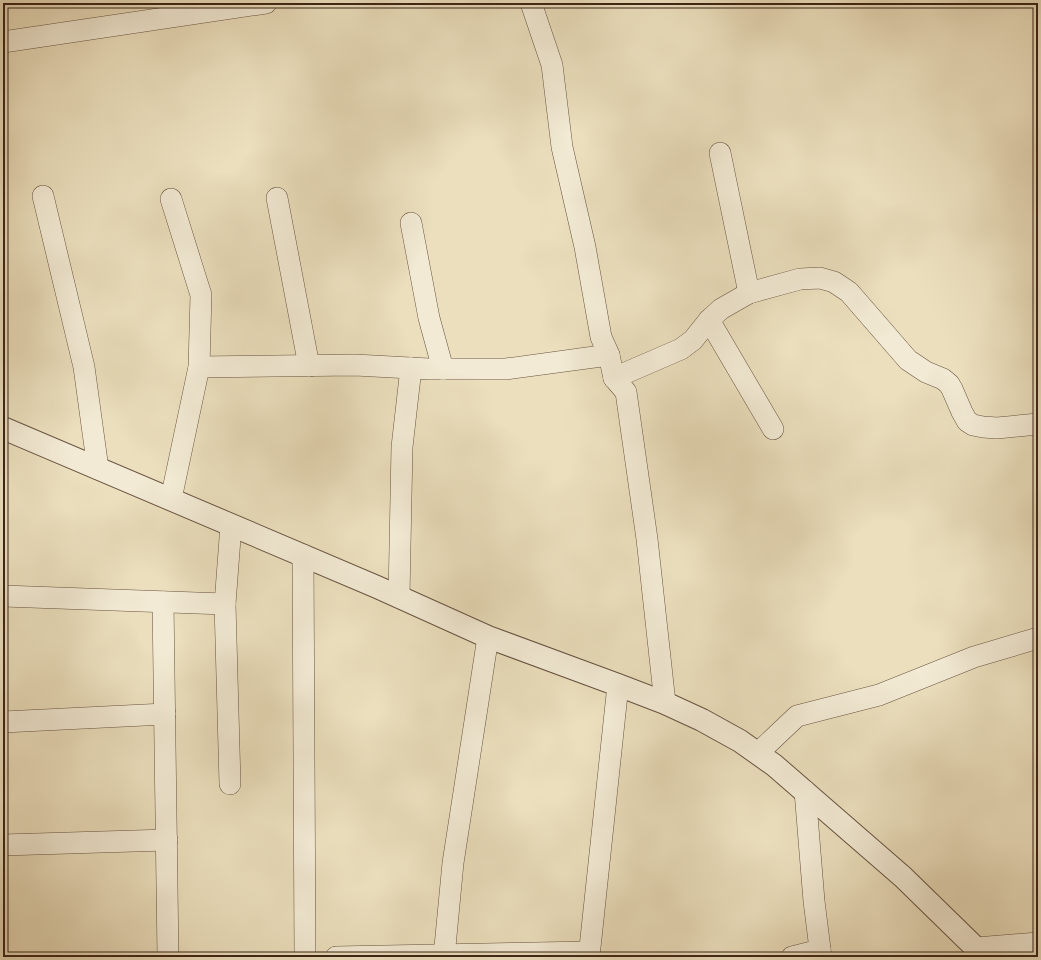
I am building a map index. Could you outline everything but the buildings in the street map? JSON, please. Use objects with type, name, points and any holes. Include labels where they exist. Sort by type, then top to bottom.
[{"type":"street","points":[[3,42],[156,12],[266,3]]},
{"type":"street","points":[[531,3],[552,65],[562,147],[585,247],[601,337],[609,355],[614,378],[626,392],[647,539],[665,704]]},
{"type":"street","points":[[720,153],[750,293]]},
{"type":"street","points":[[43,196],[84,367],[98,469]]},
{"type":"street","points":[[277,198],[309,366]]},
{"type":"street","points":[[171,499],[199,367],[201,295],[172,199]]},
{"type":"street","points":[[411,223],[429,318],[443,369]]},
{"type":"street","points":[[614,378],[681,349],[693,340],[709,320],[721,309],[750,293],[800,279],[820,278],[834,282],[849,292],[908,360],[926,372],[943,378],[952,389],[967,421],[973,425],[997,428],[1038,424]]},
{"type":"street","points":[[709,320],[773,429]]},
{"type":"street","points":[[199,367],[355,365],[443,369],[506,369],[609,355]]},
{"type":"street","points":[[399,597],[402,448],[412,368]]},
{"type":"street","points":[[3,428],[303,555],[488,637],[618,685],[702,720],[740,741],[774,765],[904,877],[980,952],[1038,943]]},
{"type":"street","points":[[230,784],[225,604],[231,525]]},
{"type":"street","points":[[303,555],[305,957]]},
{"type":"street","points":[[3,596],[225,604]]},
{"type":"street","points":[[163,602],[168,957],[180,957]]},
{"type":"street","points":[[444,956],[453,863],[488,637]]},
{"type":"street","points":[[758,753],[797,716],[879,695],[974,656],[1038,638]]},
{"type":"street","points":[[336,957],[589,954],[618,685]]},
{"type":"street","points":[[3,722],[165,714]]},
{"type":"street","points":[[792,957],[821,954],[814,901],[805,791]]},
{"type":"street","points":[[3,845],[167,840]]}]
